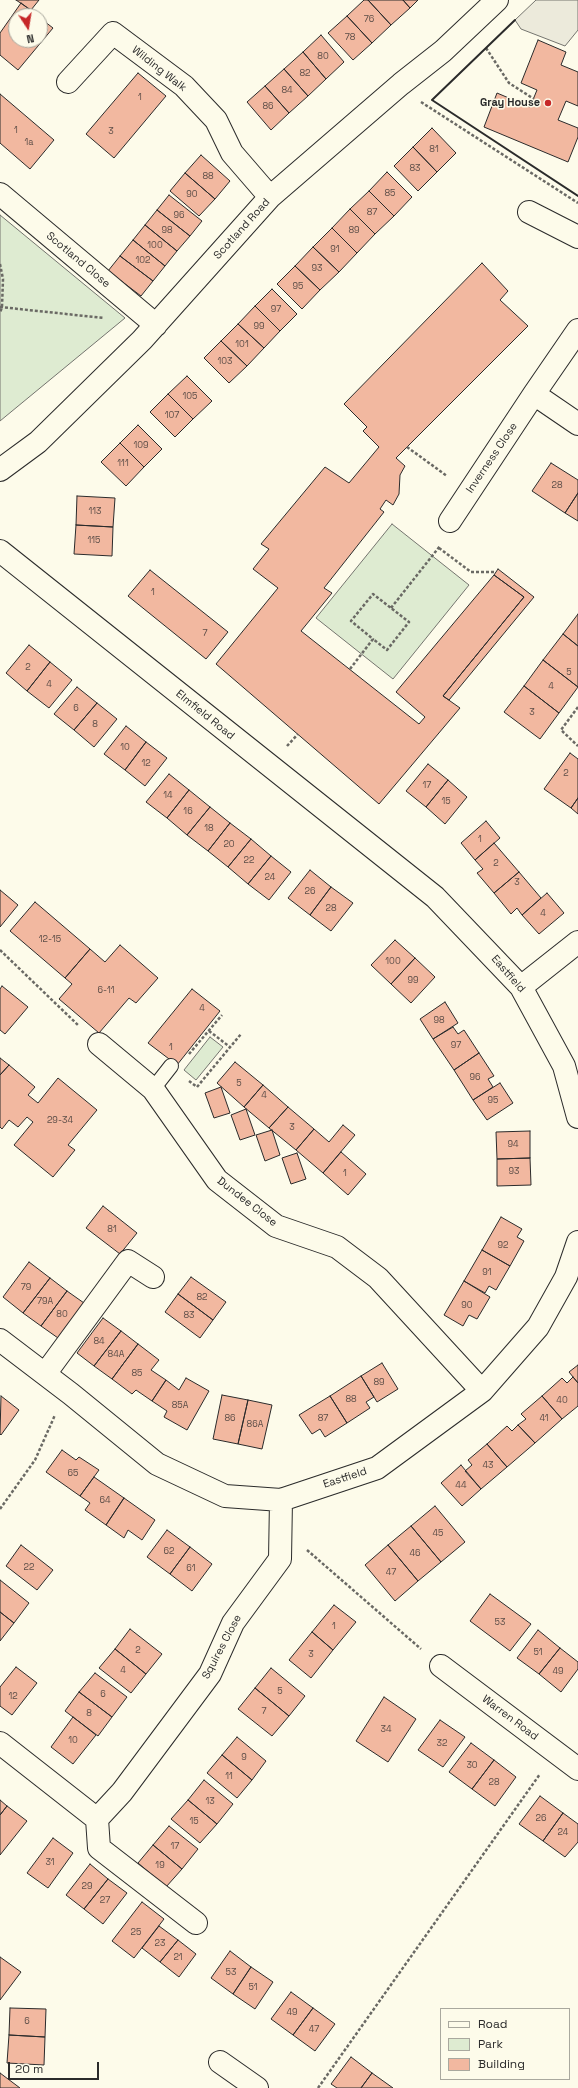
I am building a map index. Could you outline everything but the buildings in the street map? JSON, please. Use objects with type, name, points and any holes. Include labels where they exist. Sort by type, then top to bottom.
[{"type":"street","name":"Scotland Road","points":[[0,470],[38,442],[156,325],[270,197],[401,84],[444,51],[496,0]]},
{"type":"street","name":"Wilding Walk","points":[[68,82],[113,33],[184,86],[216,120],[232,153],[270,197]]},
{"type":"street","name":"Scotland Close","points":[[0,194],[156,325]]},
{"type":"street","points":[[529,212],[578,237]]},
{"type":"street","name":"Inverness Close","points":[[450,521],[578,330]]},
{"type":"street","points":[[534,394],[578,424]]},
{"type":"street","name":"Elmfield Road","points":[[0,551],[410,879]]},
{"type":"street","name":"Eastfield","points":[[410,879],[434,898],[521,987],[564,1066],[578,1117]]},
{"type":"street","points":[[521,987],[578,942]]},
{"type":"street","name":"Dundee Close","points":[[99,1044],[153,1089],[217,1180],[276,1226],[337,1247],[378,1278],[482,1391]]},
{"type":"street","name":"Eastfield","points":[[0,1340],[71,1394],[157,1464],[226,1496],[281,1500],[376,1468],[482,1391],[538,1327],[566,1277],[578,1242]]},
{"type":"street","points":[[45,1374],[128,1261],[153,1277]]},
{"type":"street","name":"Squires Close","points":[[97,1819],[122,1792],[210,1674],[233,1623],[280,1559],[281,1500]]},
{"type":"street","name":"Warren Road","points":[[441,1666],[578,1769]]},
{"type":"street","points":[[0,1744],[97,1819],[99,1848],[196,1923]]},
{"type":"street","points":[[220,2062],[257,2088]]},
{"type":"lane","points":[[153,1089],[171,1066]]},
{"type":"path","points":[[486,48],[509,83],[534,99]]},
{"type":"path","points":[[401,84],[426,107],[578,203]]},
{"type":"path","points":[[0,264],[3,279],[0,313]]},
{"type":"path","points":[[1,307],[105,318]]},
{"type":"path","points":[[407,447],[469,493]]},
{"type":"path","points":[[391,608],[440,548],[450,521]]},
{"type":"path","points":[[440,548],[471,572],[496,572]]},
{"type":"path","points":[[372,594],[409,622],[387,650],[373,639],[351,621],[372,594]]},
{"type":"path","points":[[350,669],[373,639]]},
{"type":"path","points":[[578,707],[561,730],[578,746]]},
{"type":"path","points":[[0,950],[99,1044]]},
{"type":"path","points":[[186,1059],[222,1016]]},
{"type":"path","points":[[209,1031],[230,1047]]},
{"type":"path","points":[[187,1079],[197,1087],[241,1034]]},
{"type":"path","points":[[0,1509],[35,1460],[54,1417],[71,1394]]},
{"type":"path","points":[[302,1545],[441,1666]]},
{"type":"path","points":[[318,2088],[555,1752]]},
{"type":"green space","points":[[0,215],[125,318],[0,421]]},
{"type":"green space","points":[[392,524],[469,585],[393,679],[316,618]]},
{"type":"green space","points":[[210,1037],[223,1047],[196,1080],[184,1070]]},
{"type":"shaded area","points":[[536,0],[578,0],[578,30],[565,46],[521,29],[515,20]]},
{"type":"wall","points":[[515,20],[432,100],[578,196]]},
{"type":"place","name":"Gray House","points":[[548,103]]}]
